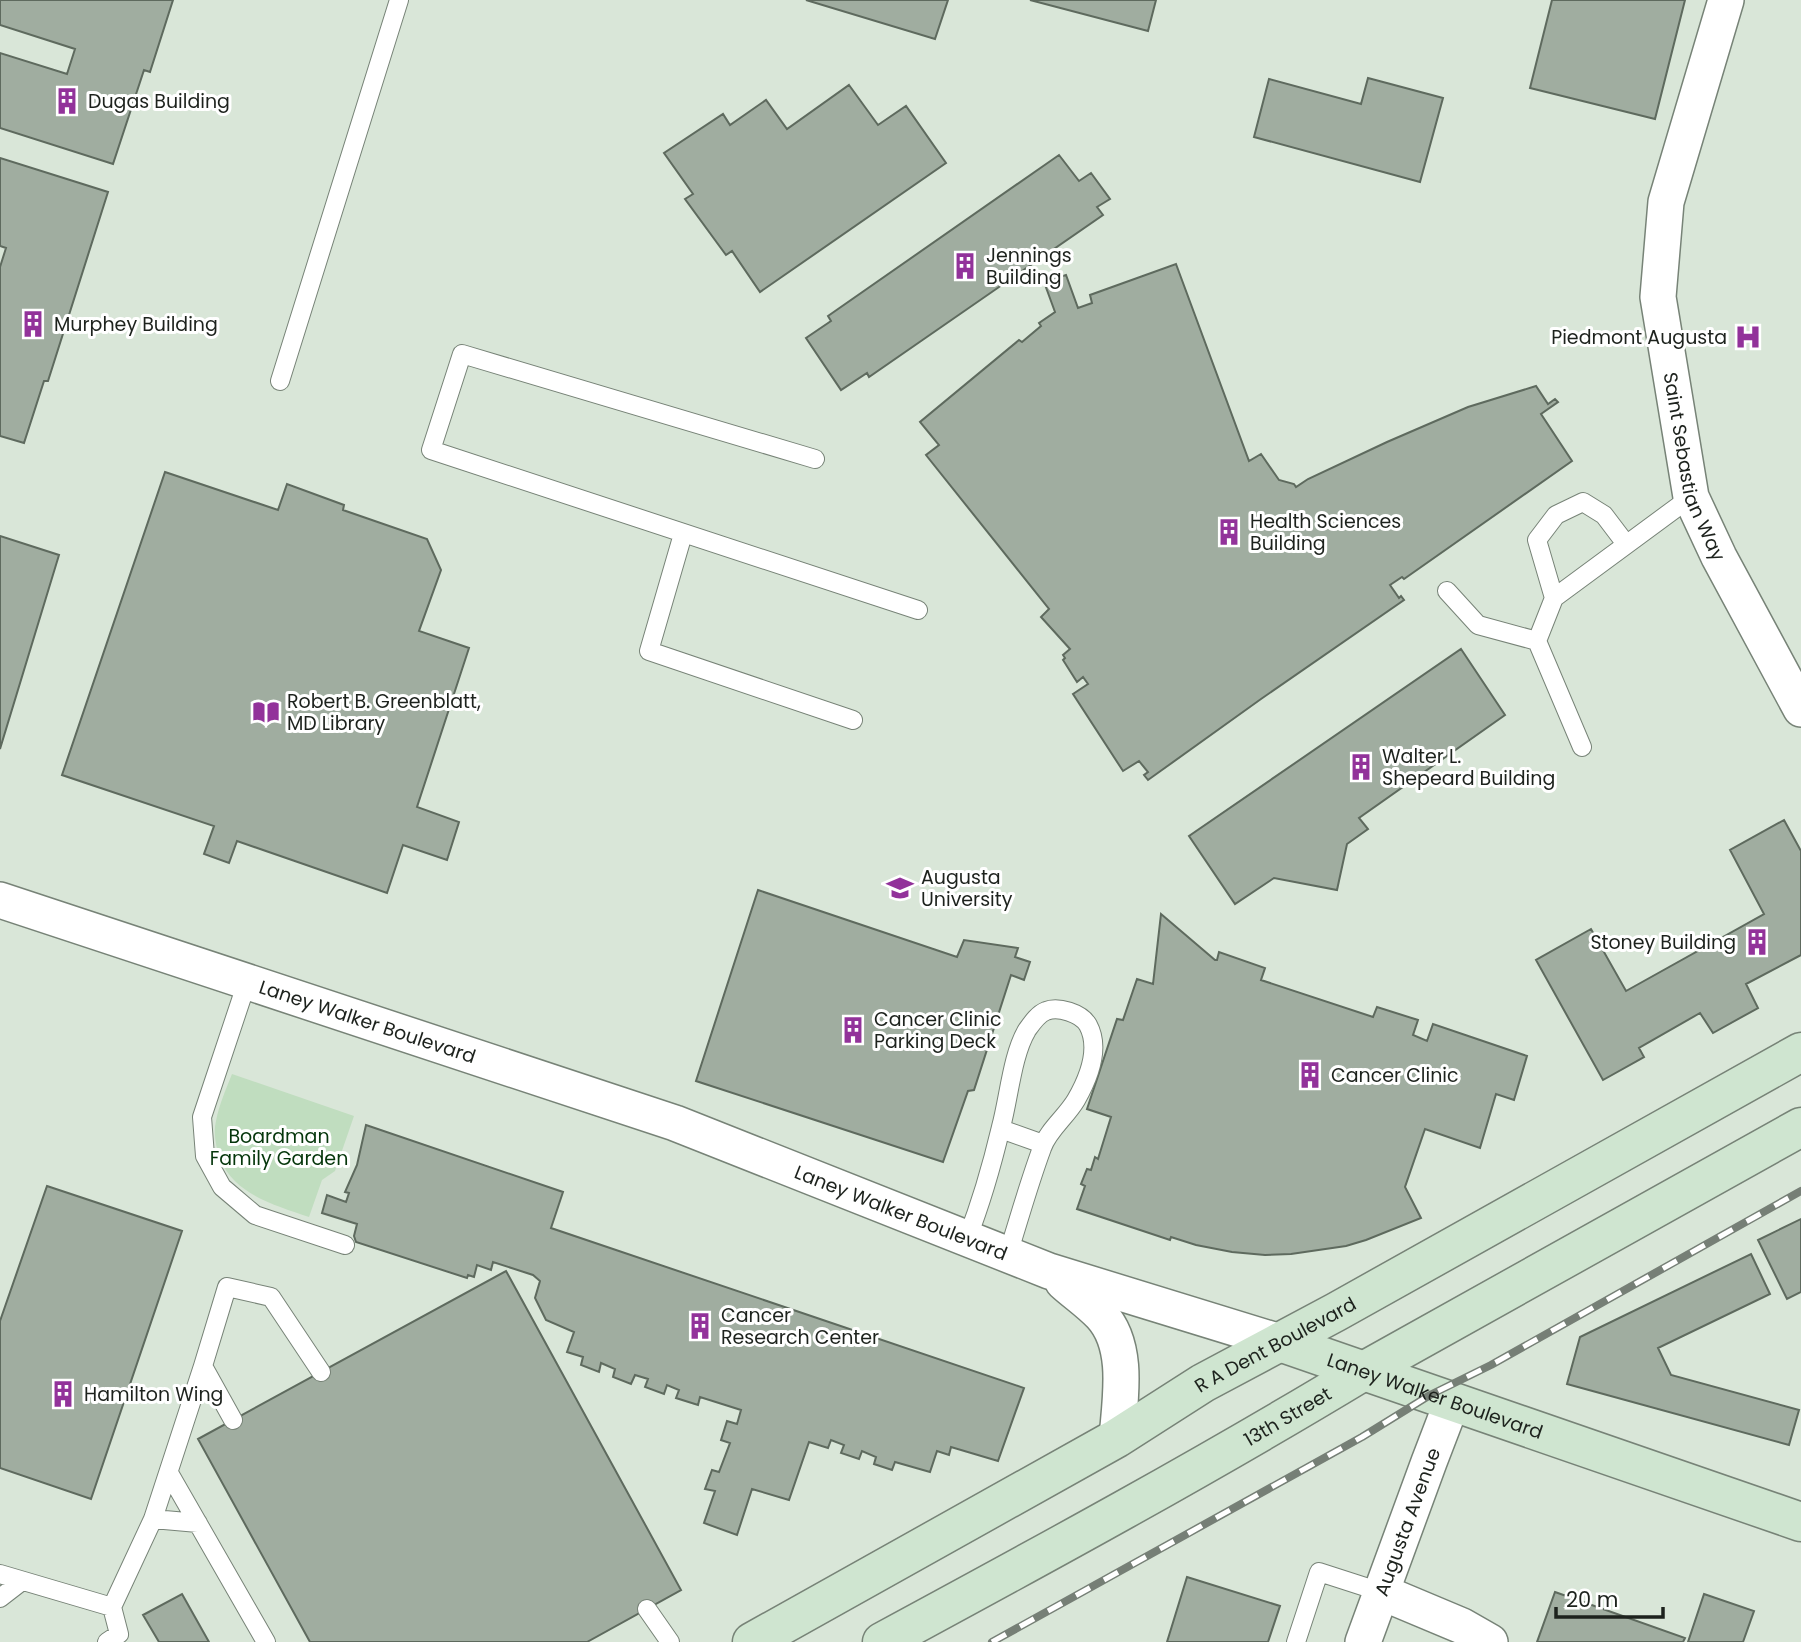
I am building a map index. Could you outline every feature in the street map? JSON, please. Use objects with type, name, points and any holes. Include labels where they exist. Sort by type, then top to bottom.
[{"type":"main road","name":"R A Dent Boulevard","points":[[752,1642],[1116,1438],[1203,1383],[1801,1052]]},
{"type":"main road","name":"13th Street","points":[[882,1642],[1128,1507],[1363,1372],[1801,1128]]},
{"type":"main road","name":"Laney Walker Boulevard","points":[[1280,1342],[1801,1522]]},
{"type":"street","name":"Saint Sebastian Way","points":[[1726,0],[1666,201],[1658,297],[1691,497],[1719,557],[1801,709]]},
{"type":"street","name":"Laney Walker Boulevard","points":[[0,900],[675,1123],[1049,1271],[1280,1342]]},
{"type":"street","points":[[1049,1271],[1102,1315],[1114,1336],[1122,1380],[1116,1438]]},
{"type":"street","name":"Augusta Avenue","points":[[1363,1642],[1452,1402]]},
{"type":"street","points":[[1381,1592],[1462,1626],[1490,1642]]},
{"type":"lane","points":[[280,381],[399,0]]},
{"type":"lane","points":[[815,458],[462,354],[431,450],[918,610]]},
{"type":"lane","points":[[1582,747],[1537,641],[1554,598],[1691,497]]},
{"type":"lane","points":[[1554,598],[1537,540],[1556,514],[1583,502],[1604,515],[1626,544]]},
{"type":"lane","points":[[683,534],[649,651],[853,720]]},
{"type":"lane","points":[[1447,591],[1478,625],[1537,641]]},
{"type":"lane","points":[[247,982],[202,1116],[205,1156],[222,1187],[255,1215],[345,1245]]},
{"type":"lane","points":[[967,1239],[1001,1129],[1018,1050],[1026,1031],[1035,1018],[1047,1010],[1068,1011],[1079,1015],[1087,1024],[1093,1039],[1094,1053],[1075,1101],[1043,1144],[1008,1254]]},
{"type":"lane","points":[[1001,1129],[1043,1144]]},
{"type":"lane","points":[[107,1642],[120,1634],[112,1607],[153,1520],[227,1287],[271,1297],[321,1372]]},
{"type":"lane","points":[[203,1366],[233,1420]]},
{"type":"lane","points":[[169,1473],[266,1642]]},
{"type":"lane","points":[[153,1520],[198,1523]]},
{"type":"lane","points":[[1296,1642],[1319,1572],[1381,1592]]},
{"type":"lane","points":[[0,1574],[112,1607]]},
{"type":"lane","points":[[0,1598],[22,1581]]},
{"type":"lane","points":[[648,1609],[670,1642]]},
{"type":"green space","name":"Boardman Family Garden","points":[[232,1074],[354,1116],[335,1171],[322,1180],[309,1217],[270,1203],[246,1190],[235,1182],[220,1159],[215,1126]]},
{"type":"building","name":"Dugas Building","points":[[0,0],[173,0],[150,72],[144,70],[113,164],[0,128],[0,53],[67,74],[75,49],[0,25]]},
{"type":"building","points":[[806,0],[948,0],[935,39]]},
{"type":"building","points":[[1030,0],[1156,0],[1148,31]]},
{"type":"building","points":[[1552,0],[1685,0],[1655,119],[1530,88]]},
{"type":"building","points":[[1368,78],[1443,98],[1420,182],[1254,137],[1269,79],[1361,104]]},
{"type":"building","points":[[849,85],[878,125],[906,106],[946,163],[760,292],[732,251],[726,255],[685,199],[693,194],[664,153],[723,114],[730,125],[766,100],[787,129]]},
{"type":"building","name":"Jennings Building","points":[[1059,155],[1079,181],[1091,173],[1110,199],[1097,207],[1103,215],[869,377],[867,373],[841,390],[806,338],[831,321],[828,316]]},
{"type":"building","name":"Murphey Building","points":[[0,158],[108,192],[48,381],[44,381],[24,443],[0,436],[0,267],[6,248],[0,246]]},
{"type":"building","name":"Health Sciences Building","points":[[1176,264],[1249,461],[1261,454],[1279,480],[1296,487],[1387,442],[1468,407],[1536,386],[1548,404],[1555,399],[1558,402],[1541,414],[1572,461],[1404,579],[1402,577],[1390,585],[1399,598],[1401,596],[1404,600],[1148,780],[1144,775],[1148,772],[1139,761],[1123,771],[1073,694],[1088,684],[1083,677],[1077,682],[1063,660],[1063,655],[1070,649],[1041,617],[1049,609],[926,455],[939,445],[920,422],[1019,340],[1022,342],[1041,326],[1039,323],[1055,312],[1044,282],[1066,275],[1078,308],[1092,303],[1090,295]]},
{"type":"building","name":"Robert B. Greenblatt, MD Library","points":[[165,472],[278,510],[287,484],[344,505],[343,510],[427,539],[441,570],[419,631],[469,648],[417,807],[459,822],[447,860],[403,845],[387,893],[237,841],[229,863],[204,854],[214,826],[62,775]]},
{"type":"building","points":[[0,536],[59,555],[0,749]]},
{"type":"building","name":"Walter L. Shepeard Building","points":[[1461,649],[1505,715],[1359,818],[1368,829],[1347,844],[1337,890],[1274,878],[1235,904],[1189,836]]},
{"type":"building","name":"Stoney Building","points":[[1784,820],[1801,851],[1801,955],[1746,984],[1758,1008],[1713,1033],[1700,1013],[1639,1048],[1644,1057],[1603,1080],[1536,960],[1591,929],[1626,991],[1764,914],[1730,850]]},
{"type":"building","name":"Cancer Clinic Parking Deck","points":[[758,890],[957,957],[964,940],[1018,948],[1015,957],[1030,962],[1024,980],[1011,975],[974,1090],[968,1091],[943,1162],[696,1081]]},
{"type":"building","name":"Cancer Clinic","points":[[1161,914],[1215,960],[1219,952],[1265,968],[1261,980],[1373,1017],[1377,1007],[1418,1020],[1413,1035],[1427,1041],[1433,1024],[1527,1056],[1514,1100],[1496,1094],[1480,1148],[1425,1129],[1405,1187],[1421,1218],[1346,1246],[1265,1255],[1232,1252],[1171,1237],[1170,1240],[1077,1209],[1085,1186],[1081,1184],[1087,1169],[1091,1170],[1095,1157],[1098,1159],[1111,1117],[1087,1109],[1117,1019],[1123,1020],[1137,979],[1153,984]]},
{"type":"building","name":"Cancer Research Center","points":[[366,1125],[563,1192],[551,1228],[1024,1388],[998,1461],[951,1447],[949,1455],[937,1451],[930,1472],[895,1462],[892,1470],[874,1464],[876,1457],[862,1451],[859,1459],[841,1453],[844,1445],[831,1440],[828,1448],[809,1442],[789,1500],[752,1489],[737,1535],[704,1523],[715,1491],[705,1489],[712,1470],[719,1472],[730,1443],[721,1440],[727,1421],[737,1424],[741,1410],[700,1397],[698,1405],[676,1398],[679,1390],[667,1385],[664,1394],[645,1387],[648,1379],[635,1375],[631,1384],[613,1377],[615,1369],[601,1363],[599,1372],[581,1365],[583,1357],[567,1352],[574,1332],[546,1320],[535,1298],[540,1281],[533,1275],[493,1262],[491,1270],[477,1265],[474,1277],[468,1275],[467,1278],[356,1242],[354,1236],[357,1224],[322,1213],[327,1195],[346,1202],[349,1193],[345,1192],[357,1165]]},
{"type":"building","name":"Hamilton Wing","points":[[47,1186],[182,1231],[91,1499],[0,1468],[0,1321]]},
{"type":"building","points":[[1801,1219],[1801,1292],[1787,1299],[1758,1240]]},
{"type":"building","points":[[1751,1254],[1770,1294],[1658,1348],[1671,1375],[1799,1410],[1789,1445],[1567,1384],[1580,1337]]},
{"type":"building","points":[[506,1271],[681,1590],[587,1642],[310,1642],[198,1439]]},
{"type":"building","points":[[1187,1577],[1280,1606],[1268,1642],[1167,1642]]},
{"type":"building","points":[[1555,1592],[1685,1638],[1683,1642],[1537,1642]]},
{"type":"building","points":[[182,1594],[209,1642],[159,1642],[143,1615]]},
{"type":"building","points":[[1704,1594],[1754,1611],[1743,1642],[1688,1642]]},
{"type":"railway","points":[[992,1642],[1362,1437],[1430,1395],[1491,1365],[1801,1191]]},
{"type":"place","name":"Dugas Building","points":[[67,101]]},
{"type":"place","name":"Jennings Building","points":[[965,266]]},
{"type":"place","name":"Murphey Building","points":[[33,324]]},
{"type":"place","name":"Piedmont Augusta","points":[[1748,337]]},
{"type":"place","name":"Health Sciences Building","points":[[1229,532]]},
{"type":"place","name":"Robert B. Greenblatt, MD Library","points":[[266,712]]},
{"type":"place","name":"Walter L. Shepeard Building","points":[[1361,767]]},
{"type":"place","name":"Augusta University","points":[[900,888]]},
{"type":"place","name":"Stoney Building","points":[[1757,942]]},
{"type":"place","name":"Cancer Clinic Parking Deck","points":[[853,1030]]},
{"type":"place","name":"Cancer Clinic","points":[[1310,1075]]},
{"type":"place","name":"Cancer Research Center","points":[[700,1326]]},
{"type":"place","name":"Hamilton Wing","points":[[63,1394]]}]
